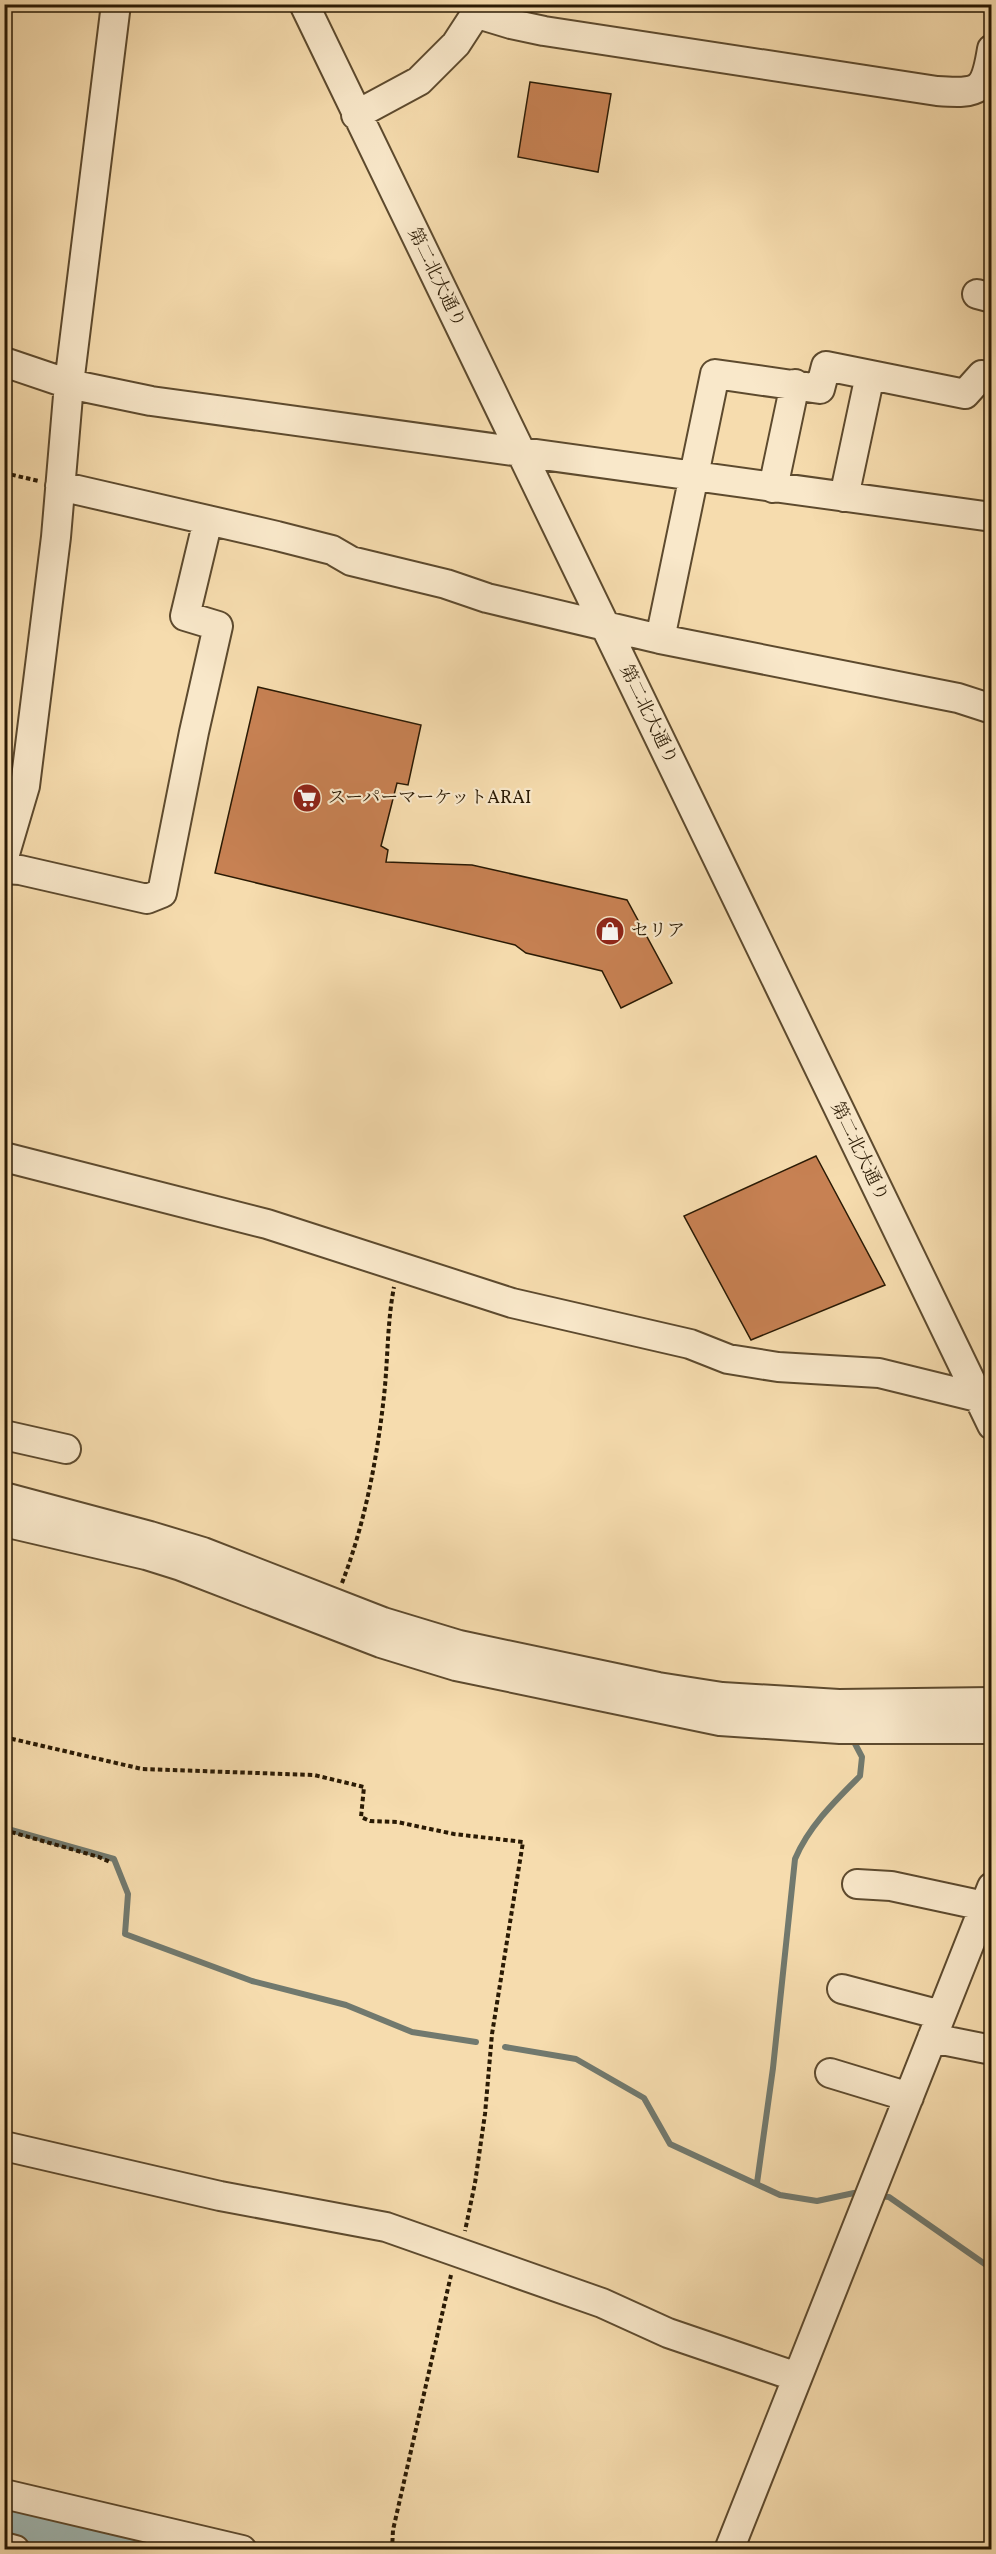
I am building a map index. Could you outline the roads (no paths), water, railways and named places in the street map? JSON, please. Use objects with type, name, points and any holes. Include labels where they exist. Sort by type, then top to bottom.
[{"type":"street","points":[[4,857],[25,786],[56,537],[69,384],[117,4]]},
{"type":"street","name":"第二北大通り","points":[[304,4],[604,625],[984,1399],[992,1425]]},
{"type":"street","points":[[356,115],[419,81],[456,44],[480,9],[544,32],[937,91],[967,93],[982,83],[990,67]]},
{"type":"street","points":[[4,362],[69,384],[151,401],[992,517]]},
{"type":"street","points":[[660,639],[715,374],[820,389],[826,366],[964,394],[982,375],[992,377]]},
{"type":"street","points":[[844,497],[870,375]]},
{"type":"street","points":[[773,488],[795,384]]},
{"type":"street","points":[[60,486],[333,550],[351,561],[446,584],[487,598],[660,639],[958,698],[992,709]]},
{"type":"street","points":[[4,869],[20,870],[147,899],[162,893],[218,626],[185,616],[208,520]]},
{"type":"street","points":[[4,1157],[267,1224],[512,1303],[690,1344],[728,1359],[778,1367],[879,1373],[984,1399]]},
{"type":"street","points":[[4,1436],[66,1449]]},
{"type":"street","points":[[4,1497],[203,1552],[383,1622],[459,1656],[720,1721],[840,1729],[992,1729]]},
{"type":"street","points":[[4,1522],[154,1557],[381,1643],[722,1697],[839,1704],[992,1702]]},
{"type":"street","points":[[729,2550],[988,1896],[857,1884]]},
{"type":"street","points":[[842,1989],[992,2050]]},
{"type":"street","points":[[830,2073],[909,2097]]},
{"type":"street","points":[[4,2146],[219,2196],[386,2227],[602,2303],[668,2333],[797,2377]]},
{"type":"street","points":[[4,2494],[242,2550]]},
{"type":"street","points":[[4,2547],[15,2550]]},
{"type":"waterway","points":[[757,2183],[773,2068],[795,1859],[815,1825],[860,1776],[862,1757],[852,1738]]},
{"type":"waterway","points":[[4,1828],[114,1859],[128,1894],[125,1934],[252,1981],[346,2005],[412,2032],[476,2042]]},
{"type":"waterway","points":[[505,2047],[576,2059],[644,2098],[670,2144],[780,2195],[817,2201],[854,2193],[861,2194]]},
{"type":"waterway","points":[[877,2196],[889,2197],[992,2269]]},
{"type":"waterway","points":[[4,2525],[121,2550]]},
{"type":"place","name":"スーパーマーケットARAI","points":[[307,798]]},
{"type":"place","name":"セリア","points":[[610,931]]}]
